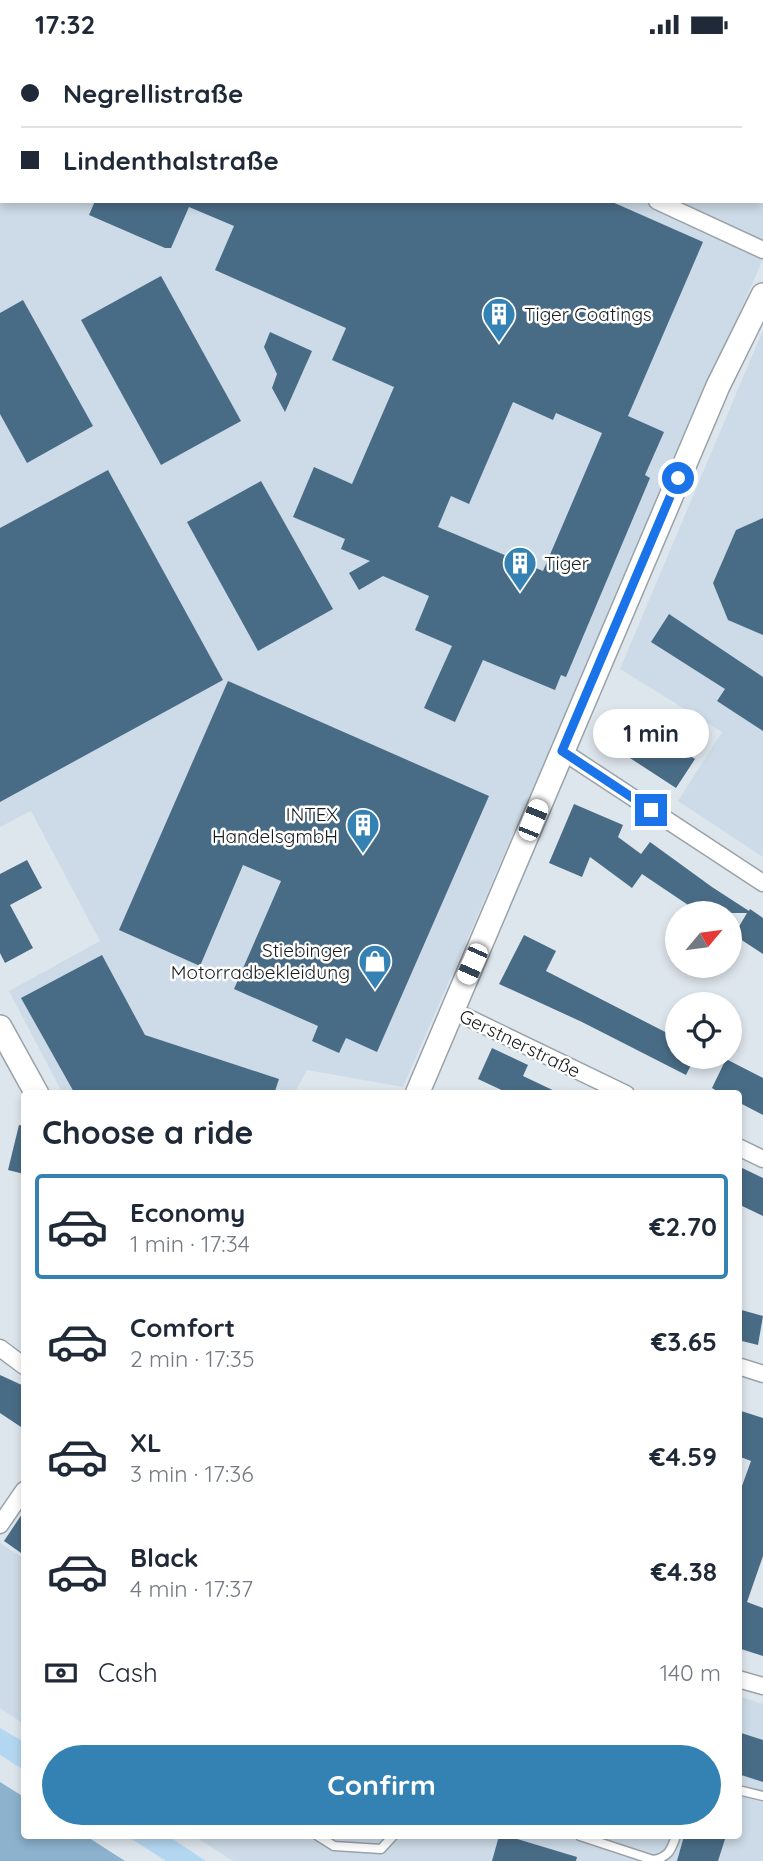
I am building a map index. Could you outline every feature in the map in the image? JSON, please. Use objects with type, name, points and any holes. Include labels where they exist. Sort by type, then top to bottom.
[{"type":"main road","points":[[419,1090],[718,386],[763,295]]},
{"type":"main road","points":[[0,1027],[35,1090]]},
{"type":"street","points":[[661,203],[763,250]]},
{"type":"street","points":[[562,751],[763,883]]},
{"type":"street","name":"Gerstnerstraße","points":[[452,1010],[618,1090]]},
{"type":"street","points":[[742,1149],[763,1159]]},
{"type":"street","points":[[0,1348],[21,1364]]},
{"type":"street","points":[[742,1367],[763,1374]]},
{"type":"street","points":[[0,1525],[21,1494]]},
{"type":"street","points":[[742,1680],[763,1686]]},
{"type":"lane","points":[[742,1791],[763,1796]]},
{"type":"lane","points":[[323,1839],[334,1846],[381,1849],[390,1839]]},
{"type":"lane","points":[[589,1839],[653,1860],[670,1853],[675,1839]]},
{"type":"shaded area","points":[[0,203],[763,203],[763,259],[403,1087],[307,1070],[296,1090],[61,1090],[9,991],[100,941],[31,811],[0,827]]},
{"type":"shaded area","points":[[763,330],[763,857],[678,801],[722,732],[620,669]]},
{"type":"shaded area","points":[[0,1543],[21,1557],[21,1722],[0,1708]]},
{"type":"shaded area","points":[[742,1697],[763,1704],[763,1861],[233,1861],[199,1839],[742,1839]]},
{"type":"shaded area","points":[[0,1728],[21,1740],[21,1768],[0,1755]]},
{"type":"shaded area","points":[[0,1782],[21,1795],[21,1839],[91,1839],[125,1861],[0,1861]]},
{"type":"shaded area","points":[[132,1839],[173,1839],[206,1861],[166,1861]]},
{"type":"building","name":"Tiger Coatings","points":[[94,203],[615,203],[703,242],[628,416],[664,432],[645,475],[650,478],[566,677],[561,675],[555,690],[483,660],[455,722],[424,708],[452,646],[415,630],[429,596],[383,576],[359,590],[349,573],[370,561],[341,549],[345,539],[293,517],[314,467],[352,484],[394,387],[332,360],[346,328],[215,270],[234,226],[189,207],[171,248],[165,248],[89,215]],"holes":[[[513,402],[553,420],[556,413],[602,433],[543,571],[438,527],[451,496],[469,504]]]},
{"type":"building","points":[[161,276],[241,421],[161,465],[81,320]]},
{"type":"building","points":[[23,300],[93,426],[27,463],[0,414],[0,313]]},
{"type":"building","points":[[270,332],[312,351],[285,412],[272,388],[277,374],[264,347]]},
{"type":"building","points":[[108,470],[223,680],[0,802],[0,528]]},
{"type":"building","points":[[261,481],[333,609],[258,651],[187,522]]},
{"type":"building","points":[[763,518],[763,635],[728,620],[713,583],[736,530]]},
{"type":"building","points":[[669,614],[763,677],[763,731],[717,701],[725,689],[651,642]]},
{"type":"building","name":"INTEX HandelsgmbH","points":[[228,681],[489,796],[377,1052],[346,1038],[339,1053],[312,1041],[318,1026],[234,989],[281,881],[243,865],[200,966],[119,930]]},
{"type":"building","points":[[629,716],[695,759],[676,788],[610,745]]},
{"type":"building","points":[[574,804],[623,825],[618,837],[641,854],[650,842],[734,901],[682,901],[642,874],[632,888],[590,857],[582,877],[549,863]]},
{"type":"building","points":[[27,860],[42,888],[10,905],[33,948],[5,963],[0,953],[0,874]]},
{"type":"building","points":[[742,906],[763,918],[763,954],[742,940],[742,921],[747,913],[742,913]]},
{"type":"building","points":[[524,935],[556,951],[546,971],[665,1032],[665,1064],[582,1022],[499,984]]},
{"type":"building","points":[[102,955],[145,1035],[279,1079],[275,1090],[73,1090],[21,998]]},
{"type":"building","points":[[492,1048],[528,1065],[523,1076],[553,1090],[501,1090],[478,1079]]},
{"type":"building","points":[[742,1067],[763,1078],[763,1115],[742,1104],[742,1090],[712,1088],[721,1069]]},
{"type":"building","points":[[674,1069],[689,1069],[686,1075]]},
{"type":"building","points":[[19,1125],[21,1125],[21,1173],[8,1170]]},
{"type":"building","points":[[742,1168],[763,1178],[763,1216],[742,1206]]},
{"type":"building","points":[[742,1310],[763,1316],[758,1345],[742,1341]]},
{"type":"building","points":[[0,1375],[21,1385],[21,1427],[0,1413]]},
{"type":"building","points":[[742,1411],[763,1418],[763,1556],[747,1602],[763,1608],[763,1656],[742,1649],[742,1486],[751,1461],[742,1458]]},
{"type":"building","points":[[21,1516],[21,1553],[4,1541]]},
{"type":"building","points":[[742,1733],[763,1740],[763,1782],[742,1775]]},
{"type":"building","points":[[498,1839],[517,1839],[577,1857],[576,1861],[492,1861]]},
{"type":"building","points":[[683,1839],[725,1839],[718,1861],[677,1861]]},
{"type":"place","name":"Tiger Coatings","points":[[499,344]]},
{"type":"place","name":"Tiger","points":[[520,593]]},
{"type":"place","name":"INTEX HandelsgmbH","points":[[363,855]]},
{"type":"place","name":"Stiebinger Motorradbekleidung","points":[[375,991]]},
{"type":"route","points":[[651,810],[562,751],[678,478]]}]
